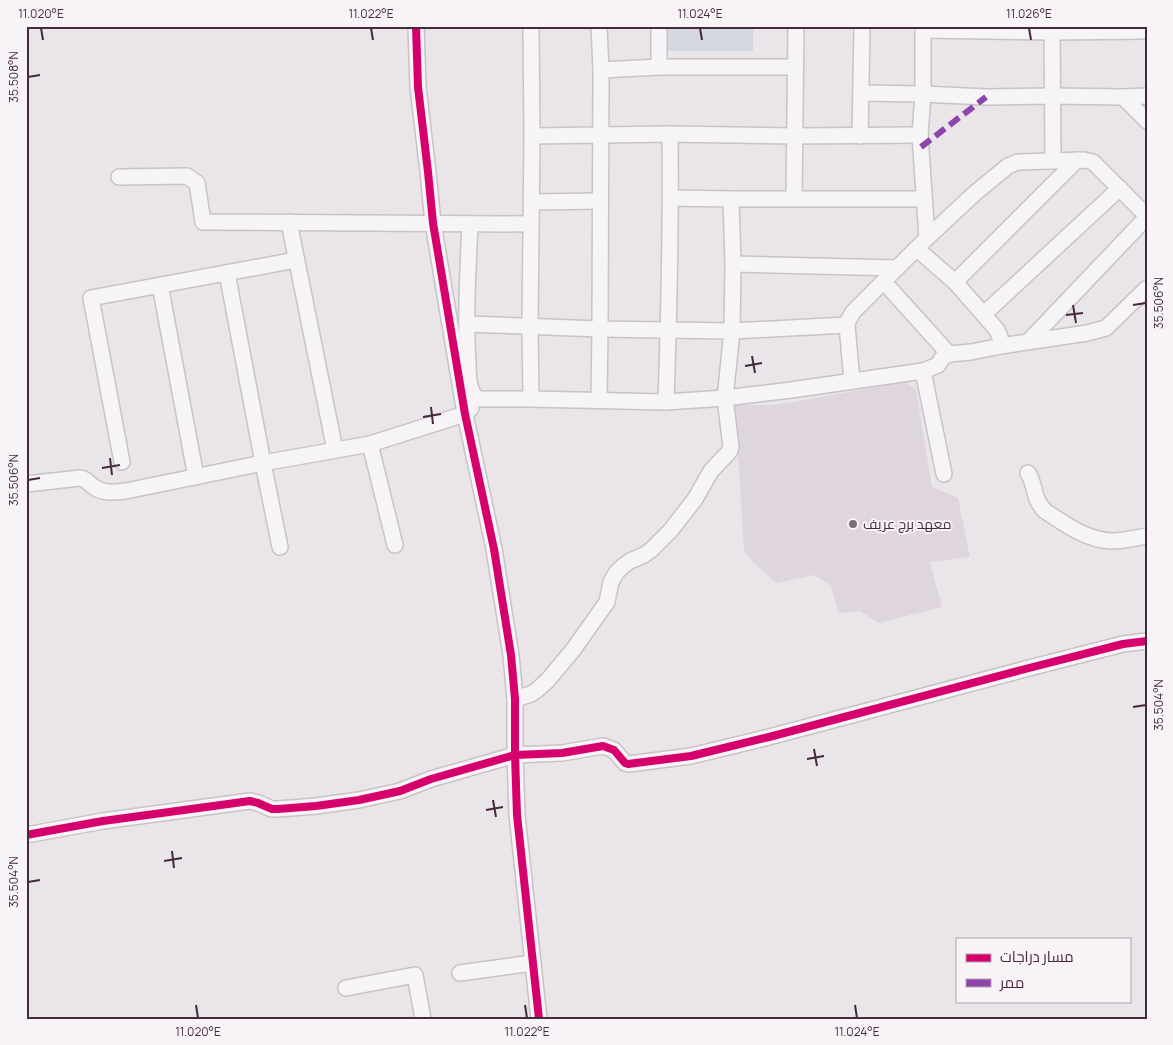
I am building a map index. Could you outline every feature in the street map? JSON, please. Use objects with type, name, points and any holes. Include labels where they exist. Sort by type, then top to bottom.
[{"type":"street","points":[[416,26],[418,87],[433,224],[465,414],[494,549],[511,655],[515,699],[517,815],[539,1019]]},
{"type":"street","points":[[531,26],[531,399]]},
{"type":"street","points":[[599,26],[601,70],[599,400]]},
{"type":"street","points":[[659,26],[659,67]]},
{"type":"street","points":[[794,199],[796,26]]},
{"type":"street","points":[[860,136],[862,26]]},
{"type":"street","points":[[1001,346],[997,330],[922,243],[924,199],[920,135],[923,94],[923,28],[1125,29],[1147,31]]},
{"type":"street","points":[[1052,29],[1053,161]]},
{"type":"street","points":[[601,70],[659,67],[795,67]]},
{"type":"street","points":[[861,93],[986,97],[1147,96]]},
{"type":"street","points":[[1123,97],[1147,121]]},
{"type":"street","points":[[532,136],[670,134],[794,136],[920,135]]},
{"type":"street","points":[[666,402],[671,198],[670,134]]},
{"type":"street","points":[[955,282],[1077,160]]},
{"type":"street","points":[[852,381],[847,325],[850,317],[857,307],[975,193],[1008,166],[1018,162],[1077,160],[1094,162],[1147,217],[1030,341]]},
{"type":"street","points":[[119,176],[187,176],[197,183],[204,222],[530,224]]},
{"type":"street","points":[[984,314],[1120,188]]},
{"type":"street","points":[[671,198],[924,199]]},
{"type":"street","points":[[515,699],[531,694],[547,681],[573,650],[607,602],[611,582],[616,574],[630,561],[644,555],[658,545],[672,530],[695,499],[711,471],[729,452],[731,447],[725,398],[732,331],[733,264],[730,199]]},
{"type":"street","points":[[532,202],[600,201]]},
{"type":"street","points":[[288,222],[334,450]]},
{"type":"street","points":[[470,224],[467,324],[469,378],[473,393],[478,399]]},
{"type":"street","points":[[122,462],[91,298],[296,260]]},
{"type":"street","points":[[733,264],[897,268]]},
{"type":"street","points":[[227,273],[280,547]]},
{"type":"street","points":[[884,282],[949,354]]},
{"type":"street","points":[[160,285],[196,477]]},
{"type":"street","points":[[26,484],[85,479],[92,486],[106,493],[126,491],[263,463],[370,444],[465,414],[478,399],[666,402],[725,398],[923,371],[938,365],[942,358],[949,354],[1087,333],[1106,328],[1147,288]]},
{"type":"street","points":[[467,324],[732,331],[847,325]]},
{"type":"street","points":[[923,371],[944,474]]},
{"type":"street","points":[[370,444],[395,545]]},
{"type":"street","points":[[1028,473],[1036,499],[1041,507],[1074,530],[1092,537],[1111,541],[1147,536]]},
{"type":"street","points":[[26,835],[103,821],[250,801],[278,810],[359,800],[400,790],[431,779],[515,756],[562,753],[603,746],[614,750],[628,764],[691,756],[1123,644],[1147,640]]},
{"type":"street","points":[[460,972],[533,962]]},
{"type":"street","points":[[346,988],[415,975],[422,1019]]},
{"type":"shaded area","points":[[666,26],[753,26],[753,51],[667,51]]},
{"type":"shaded area","name":"معهد برج عريف","points":[[905,382],[916,390],[932,487],[958,498],[970,557],[930,562],[942,607],[879,623],[860,611],[838,613],[831,585],[814,575],[776,583],[744,551],[735,405],[774,405]]},
{"type":"marked path","points":[[921,147],[986,97]]},
{"type":"cycle path","points":[[416,26],[418,87],[433,223],[465,414],[494,549],[511,655],[515,699],[517,815],[539,1019]]},
{"type":"cycle path","points":[[26,835],[103,821],[250,801],[272,809],[278,809],[359,800],[400,791],[431,779],[515,755],[562,753],[603,746],[614,750],[628,764],[691,756],[1123,644],[1147,641]]},
{"type":"place","name":"معهد برج عريف","points":[[853,524]]}]
